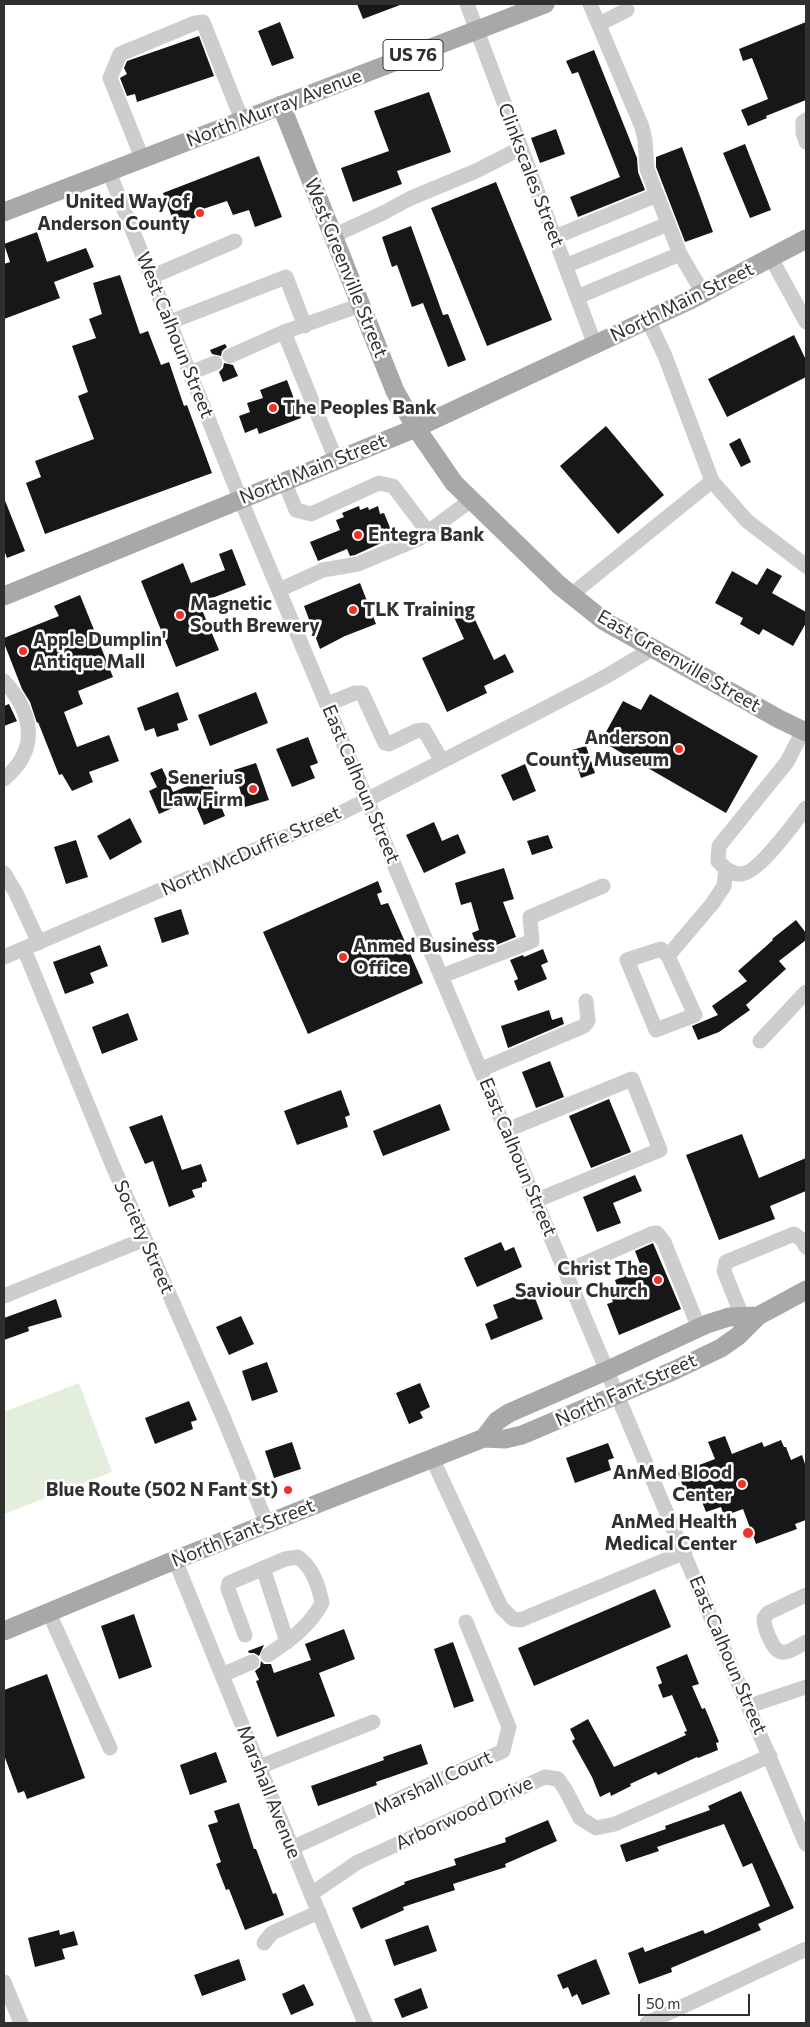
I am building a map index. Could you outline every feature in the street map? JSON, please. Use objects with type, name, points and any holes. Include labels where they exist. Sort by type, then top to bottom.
[{"type":"main road","name":"North Murray Avenue","points":[[4,212],[545,4]]},
{"type":"main road","name":"West Greenville Street","points":[[282,105],[395,391],[416,428]]},
{"type":"main road","name":"North Main Street","points":[[4,596],[240,498],[416,428],[596,346],[703,293],[806,238]]},
{"type":"main road","name":"East Greenville Street","points":[[416,428],[454,482],[471,500],[571,595],[604,621],[805,732]]},
{"type":"main road","name":"North Fant Street","points":[[484,1438],[498,1420],[509,1413],[699,1328],[730,1317],[750,1316],[806,1290]]},
{"type":"main road","name":"North Fant Street","points":[[4,1631],[175,1560],[484,1438],[505,1439],[522,1435],[721,1348],[738,1336],[750,1316]]},
{"type":"street","name":"Clinkscales Street","points":[[467,4],[596,346]]},
{"type":"street","points":[[590,4],[642,127],[647,169],[656,195],[680,254],[703,293]]},
{"type":"street","points":[[599,24],[627,10]]},
{"type":"street","points":[[142,158],[110,78],[120,54],[195,22],[203,22],[242,120]]},
{"type":"street","points":[[806,120],[802,122],[806,142]]},
{"type":"street","points":[[333,236],[411,198],[476,171],[521,148]]},
{"type":"street","name":"West Calhoun Street","points":[[109,172],[240,498]]},
{"type":"street","points":[[555,237],[656,195]]},
{"type":"street","points":[[566,266],[668,224]]},
{"type":"street","points":[[151,278],[235,242]]},
{"type":"street","points":[[577,297],[680,254]]},
{"type":"street","points":[[771,258],[806,322]]},
{"type":"street","points":[[170,322],[286,278],[305,326]]},
{"type":"street","points":[[230,356],[284,332],[361,305]]},
{"type":"street","points":[[648,320],[665,356],[712,481],[747,521],[806,566]]},
{"type":"street","points":[[284,332],[336,460]]},
{"type":"street","points":[[190,373],[215,363]]},
{"type":"street","points":[[284,481],[296,510],[311,514],[379,483],[392,486],[428,532]]},
{"type":"street","points":[[571,595],[712,481]]},
{"type":"street","name":"East Calhoun Street","points":[[240,498],[567,1271],[806,1844]]},
{"type":"street","points":[[279,590],[323,570],[358,564],[420,538],[471,500]]},
{"type":"street","name":"North McDuffie Street","points":[[4,957],[262,848],[368,799],[597,681],[652,649]]},
{"type":"street","points":[[4,681],[16,694],[26,715],[29,737],[24,756],[4,779]]},
{"type":"street","points":[[328,704],[362,692],[384,743],[389,744],[416,731],[424,730],[442,761]]},
{"type":"street","points":[[805,732],[787,762],[719,846],[718,861],[726,870],[742,874],[757,867],[806,808]]},
{"type":"street","points":[[668,956],[712,904],[724,886],[726,870]]},
{"type":"street","points":[[4,873],[16,893],[39,942]]},
{"type":"street","points":[[442,976],[532,941],[530,917],[603,886]]},
{"type":"street","name":"Society Street","points":[[24,949],[112,1164],[224,1419],[267,1524]]},
{"type":"street","points":[[661,949],[668,956],[695,1014],[656,1030],[627,960],[661,949]]},
{"type":"street","points":[[760,1041],[806,992]]},
{"type":"street","points":[[482,1069],[584,1026],[588,1021],[586,1001]]},
{"type":"street","points":[[507,1130],[632,1079],[660,1150],[537,1200]]},
{"type":"street","points":[[567,1271],[658,1233],[664,1242],[699,1328]]},
{"type":"street","points":[[750,1316],[724,1271],[726,1262],[780,1238],[794,1234],[802,1240],[806,1247]]},
{"type":"street","points":[[4,1296],[145,1239]]},
{"type":"street","points":[[432,1458],[501,1607],[513,1619],[521,1620],[684,1552]]},
{"type":"street","points":[[245,1635],[228,1589],[229,1582],[285,1559],[298,1557],[306,1562],[320,1592],[322,1603],[314,1618],[302,1631],[268,1655]]},
{"type":"street","name":"Marshall Avenue","points":[[175,1560],[365,2023]]},
{"type":"street","points":[[263,1568],[287,1642]]},
{"type":"street","points":[[806,1595],[768,1613],[764,1618],[764,1626],[775,1650],[781,1653],[788,1652],[806,1642]]},
{"type":"street","points":[[49,1612],[110,1748]]},
{"type":"street","name":"Marshall Court","points":[[292,1848],[503,1751],[509,1727],[466,1622]]},
{"type":"street","points":[[222,1675],[252,1662]]},
{"type":"street","points":[[749,1706],[806,1687]]},
{"type":"street","points":[[259,1767],[373,1722]]},
{"type":"street","name":"Arborwood Drive","points":[[311,1894],[358,1862],[545,1777],[558,1779],[566,1789],[580,1818],[596,1828],[615,1824],[770,1756]]},
{"type":"street","points":[[264,1943],[272,1933],[318,1912]]},
{"type":"street","points":[[647,2023],[806,1949]]},
{"type":"street","points":[[4,1982],[21,2023]]},
{"type":"green space","points":[[79,1383],[112,1472],[4,1514],[4,1412]]},
{"type":"building","points":[[357,4],[400,4],[400,5],[363,19]]},
{"type":"building","points":[[280,22],[294,58],[272,66],[258,31]]},
{"type":"building","points":[[806,22],[806,100],[766,116],[767,118],[748,126],[741,110],[768,99],[752,58],[743,61],[739,49]]},
{"type":"building","points":[[199,36],[214,76],[137,102],[135,94],[127,96],[120,78],[127,74],[124,68],[127,61]]},
{"type":"building","points":[[594,50],[637,158],[638,172],[645,190],[578,217],[570,197],[620,177],[578,72],[572,74],[566,61]]},
{"type":"building","points":[[429,92],[451,152],[397,171],[402,184],[353,202],[341,168],[389,151],[374,111]]},
{"type":"building","points":[[556,129],[565,154],[540,163],[531,138]]},
{"type":"building","points":[[745,144],[771,210],[750,218],[723,153]]},
{"type":"building","points":[[682,147],[713,232],[685,242],[656,167],[656,157]]},
{"type":"building","points":[[259,156],[282,217],[255,227],[249,210],[233,215],[227,201],[203,209],[205,214],[175,225],[163,193]]},
{"type":"building","points":[[496,182],[552,320],[487,346],[431,208]]},
{"type":"building","points":[[411,226],[443,315],[448,314],[466,360],[448,367],[423,303],[412,307],[397,265],[392,267],[382,237]]},
{"type":"building","points":[[37,232],[47,262],[86,248],[94,267],[54,282],[60,298],[4,319],[4,264],[10,262],[4,244]]},
{"type":"building","points":[[120,275],[140,334],[148,331],[161,365],[169,362],[184,406],[187,405],[212,473],[45,534],[26,483],[41,477],[35,461],[94,439],[78,396],[88,392],[72,346],[96,338],[89,319],[102,314],[93,283]]},
{"type":"building","points":[[794,335],[806,360],[806,377],[727,417],[708,379]]},
{"type":"building","points":[[225,344],[227,347],[222,351],[221,356],[212,354],[210,350]]},
{"type":"building","points":[[224,363],[233,365],[238,376],[223,382],[219,372],[223,368]]},
{"type":"building","name":"The Peoples Bank","points":[[287,380],[301,418],[259,434],[257,428],[245,433],[239,416],[250,412],[247,403],[263,398],[260,390]]},
{"type":"building","points":[[606,426],[664,495],[618,534],[560,466]]},
{"type":"building","points":[[740,438],[751,462],[741,467],[729,444]]},
{"type":"building","points":[[4,498],[25,551],[7,558],[4,550]]},
{"type":"building","name":"Entegra Bank","points":[[359,506],[360,510],[368,507],[369,510],[378,506],[380,514],[384,513],[391,530],[387,531],[390,539],[355,555],[350,556],[347,549],[318,561],[310,542],[340,530],[336,520],[344,517],[342,513]]},
{"type":"building","name":"Magnetic South Brewery","points":[[232,549],[246,585],[199,603],[219,650],[176,667],[141,581],[183,563],[191,583],[225,570],[219,554]]},
{"type":"building","points":[[767,568],[782,576],[772,593],[806,612],[806,623],[793,646],[763,629],[759,635],[740,624],[743,618],[715,603],[732,571],[757,585]]},
{"type":"building","points":[[360,583],[376,624],[345,636],[320,649],[304,606]]},
{"type":"building","points":[[80,595],[113,677],[78,691],[83,704],[64,712],[77,747],[109,735],[119,761],[89,772],[93,782],[72,791],[62,774],[59,775],[30,702],[22,689],[4,643],[4,638],[59,616],[54,606]]},
{"type":"building","points":[[469,607],[494,660],[505,654],[514,672],[484,686],[487,693],[447,712],[422,658],[464,639],[453,615]]},
{"type":"building","points":[[178,692],[188,720],[177,724],[179,730],[157,737],[154,728],[145,731],[137,708]]},
{"type":"building","points":[[256,692],[268,723],[210,746],[198,715]]},
{"type":"building","name":"Anderson County Museum","points":[[650,694],[758,756],[726,813],[601,741],[623,701],[641,710]]},
{"type":"building","points":[[9,704],[17,721],[4,726],[4,706]]},
{"type":"building","points":[[308,737],[318,763],[310,766],[315,778],[292,787],[276,749]]},
{"type":"building","points":[[586,746],[595,773],[581,778],[572,750]]},
{"type":"building","points":[[256,763],[269,800],[245,807],[234,770]]},
{"type":"building","points":[[525,764],[536,791],[513,801],[501,775]]},
{"type":"building","points":[[162,768],[173,792],[209,777],[225,816],[204,825],[193,799],[159,814],[149,791],[157,787],[150,773]]},
{"type":"building","points":[[130,818],[142,842],[110,860],[97,836]]},
{"type":"building","points":[[434,822],[442,841],[458,834],[466,853],[424,873],[406,835]]},
{"type":"building","points":[[548,835],[553,848],[532,855],[527,841]]},
{"type":"building","points":[[76,840],[88,877],[66,884],[54,847]]},
{"type":"building","points":[[504,868],[514,899],[503,902],[516,937],[479,952],[472,933],[479,930],[471,902],[461,905],[455,883]]},
{"type":"building","name":"Anmed Business Office","points":[[378,881],[382,892],[377,894],[381,905],[388,903],[423,983],[308,1034],[263,932]]},
{"type":"building","points":[[181,909],[189,934],[162,943],[154,918]]},
{"type":"building","points":[[796,920],[806,933],[806,940],[779,961],[786,969],[746,1005],[750,1010],[719,1032],[698,1040],[692,1026],[718,1015],[712,1006],[747,981],[738,971],[772,939]]},
{"type":"building","points":[[100,945],[108,966],[90,973],[94,983],[65,994],[53,962]]},
{"type":"building","points":[[543,949],[548,962],[541,965],[547,979],[518,991],[514,981],[518,979],[510,960],[523,955],[524,957]]},
{"type":"building","points":[[549,1010],[552,1020],[562,1017],[564,1024],[508,1048],[501,1026]]},
{"type":"building","points":[[128,1013],[138,1040],[102,1054],[92,1027]]},
{"type":"building","points":[[550,1061],[564,1097],[536,1108],[522,1072]]},
{"type":"building","points":[[341,1090],[350,1115],[345,1117],[348,1127],[297,1145],[284,1111]]},
{"type":"building","points":[[609,1099],[631,1152],[591,1168],[569,1116]]},
{"type":"building","points":[[440,1104],[450,1130],[383,1156],[373,1131]]},
{"type":"building","points":[[162,1115],[182,1170],[201,1164],[207,1181],[202,1183],[202,1187],[192,1190],[195,1197],[169,1207],[153,1161],[145,1164],[129,1127]]},
{"type":"building","points":[[742,1134],[759,1178],[806,1158],[806,1191],[770,1206],[775,1219],[719,1240],[686,1155]]},
{"type":"building","points":[[635,1175],[642,1191],[613,1203],[621,1223],[597,1232],[583,1197]]},
{"type":"building","points":[[501,1242],[505,1251],[514,1247],[522,1267],[477,1287],[464,1258]]},
{"type":"building","points":[[653,1243],[681,1309],[619,1335],[607,1304],[613,1302],[608,1290],[617,1286],[615,1280],[642,1269],[635,1251]]},
{"type":"building","points":[[532,1290],[543,1319],[491,1340],[485,1324],[498,1318],[493,1305]]},
{"type":"building","points":[[56,1299],[62,1317],[28,1327],[29,1331],[4,1340],[4,1318]]},
{"type":"building","points":[[241,1316],[254,1344],[229,1355],[216,1327]]},
{"type":"building","points":[[267,1362],[278,1392],[252,1401],[242,1371]]},
{"type":"building","points":[[420,1383],[430,1407],[420,1412],[423,1418],[409,1424],[396,1393]]},
{"type":"building","points":[[189,1401],[197,1420],[191,1422],[193,1429],[155,1444],[145,1418]]},
{"type":"building","name":"AnMed Blood Center","points":[[725,1436],[732,1454],[762,1442],[764,1447],[781,1440],[791,1460],[802,1455],[806,1467],[806,1520],[795,1524],[797,1529],[756,1544],[743,1509],[724,1516],[721,1507],[706,1512],[701,1499],[693,1502],[689,1491],[685,1492],[678,1473],[715,1459],[708,1442]]},
{"type":"building","points":[[292,1442],[301,1469],[274,1478],[265,1451]]},
{"type":"building","points":[[608,1443],[614,1458],[608,1460],[611,1470],[575,1483],[566,1458]]},
{"type":"building","points":[[655,1589],[671,1627],[534,1686],[518,1648]]},
{"type":"building","points":[[134,1614],[152,1667],[119,1679],[101,1626]]},
{"type":"building","points":[[344,1629],[355,1659],[319,1673],[335,1716],[277,1737],[256,1681],[259,1680],[255,1671],[260,1667],[261,1661],[264,1664],[271,1664],[274,1673],[311,1660],[305,1644]]},
{"type":"building","points":[[453,1642],[474,1701],[454,1708],[434,1649]]},
{"type":"building","points":[[264,1645],[259,1656],[248,1651]]},
{"type":"building","points":[[687,1654],[699,1684],[692,1686],[702,1709],[705,1708],[719,1742],[716,1743],[718,1750],[697,1757],[658,1775],[656,1772],[630,1784],[631,1786],[611,1796],[610,1792],[600,1797],[592,1777],[572,1741],[575,1739],[570,1729],[588,1719],[614,1767],[686,1735],[684,1732],[687,1731],[672,1695],[663,1698],[658,1685],[662,1683],[656,1667]]},
{"type":"building","points":[[47,1674],[85,1778],[27,1799],[24,1791],[18,1793],[4,1755],[4,1690]]},
{"type":"building","points":[[421,1744],[428,1764],[376,1782],[377,1785],[318,1806],[311,1786],[384,1760],[383,1757]]},
{"type":"building","points":[[216,1752],[227,1782],[190,1795],[180,1765]]},
{"type":"building","points":[[741,1791],[794,1908],[758,1924],[761,1930],[671,1968],[672,1972],[639,1984],[628,1953],[643,1947],[645,1952],[703,1930],[705,1934],[770,1906],[752,1863],[743,1867],[724,1824],[657,1847],[659,1851],[626,1862],[620,1845],[666,1829],[665,1826],[710,1810],[708,1806]]},
{"type":"building","points":[[239,1803],[254,1849],[256,1849],[273,1894],[276,1893],[284,1915],[245,1930],[229,1889],[226,1890],[216,1864],[221,1862],[208,1825],[218,1822],[214,1811]]},
{"type":"building","points":[[548,1820],[557,1841],[505,1864],[506,1867],[453,1884],[455,1890],[403,1907],[404,1910],[361,1929],[352,1908],[405,1884],[404,1882],[456,1865],[454,1859],[506,1842],[505,1838]]},
{"type":"building","points":[[428,1925],[437,1951],[394,1966],[385,1940]]},
{"type":"building","points":[[59,1930],[60,1935],[74,1931],[78,1945],[62,1949],[65,1959],[35,1967],[28,1938]]},
{"type":"building","points":[[239,1959],[246,1980],[202,1996],[194,1975]]},
{"type":"building","points":[[596,1959],[610,1994],[582,2005],[577,1994],[572,1997],[568,1987],[563,1989],[557,1975]]},
{"type":"building","points":[[304,1984],[314,2005],[291,2015],[282,1994]]},
{"type":"building","points":[[421,1988],[428,2008],[402,2018],[394,1999]]},
{"type":"place","name":"United Way of Anderson County","points":[[200,213]]},
{"type":"place","name":"The Peoples Bank","points":[[273,408]]},
{"type":"place","name":"Entegra Bank","points":[[358,535]]},
{"type":"place","name":"TLK Training","points":[[353,610]]},
{"type":"place","name":"Magnetic South Brewery","points":[[180,615]]},
{"type":"place","name":"Apple Dumplin' Antique Mall","points":[[23,651]]},
{"type":"place","name":"Anderson County Museum","points":[[679,749]]},
{"type":"place","name":"Senerius Law Firm","points":[[253,789]]},
{"type":"place","name":"Anmed Business Office","points":[[343,957]]},
{"type":"place","name":"Christ The Saviour Church","points":[[658,1280]]},
{"type":"place","name":"AnMed Blood Center","points":[[742,1484]]},
{"type":"place","name":"Blue Route (502 N Fant St)","points":[[288,1490]]},
{"type":"place","name":"AnMed Health Medical Center","points":[[748,1533]]}]
